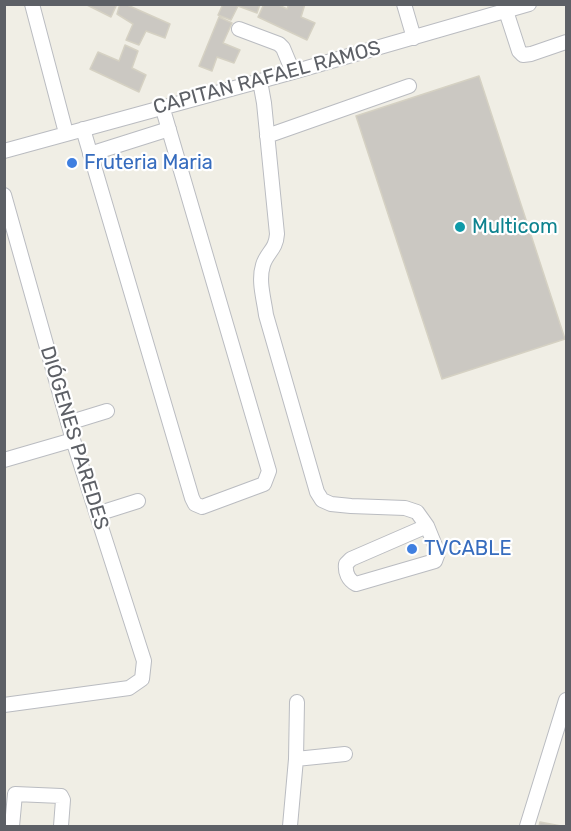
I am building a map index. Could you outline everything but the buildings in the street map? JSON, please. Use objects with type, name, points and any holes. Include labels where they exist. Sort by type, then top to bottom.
[{"type":"street","points":[[32,4],[66,133]]},
{"type":"street","points":[[404,4],[414,38]]},
{"type":"street","name":"CAPITAN RAFAEL RAMOS","points":[[4,151],[293,72],[529,4]]},
{"type":"street","points":[[506,11],[519,51],[523,55],[567,42]]},
{"type":"street","points":[[239,29],[282,47],[293,72]]},
{"type":"street","points":[[260,81],[277,234],[276,244],[263,266],[262,293],[266,315],[317,492],[322,500],[331,504],[351,507],[411,508],[428,526],[438,553],[435,561],[356,584],[351,582],[345,569],[351,559],[428,526]]},
{"type":"street","points":[[267,136],[409,86]]},
{"type":"street","points":[[83,129],[192,498],[195,504],[202,507],[264,484],[269,471],[162,106]]},
{"type":"street","points":[[90,154],[169,129]]},
{"type":"street","name":"DIÓGENES PAREDES","points":[[4,705],[129,688],[142,679],[144,661],[73,440],[6,204]]},
{"type":"street","points":[[68,423],[108,411]]},
{"type":"street","points":[[4,460],[73,440]]},
{"type":"street","points":[[97,514],[138,501]]},
{"type":"street","points":[[527,826],[567,700]]},
{"type":"street","points":[[290,826],[296,759],[297,702]]},
{"type":"street","points":[[296,759],[345,754]]},
{"type":"street","points":[[12,826],[15,794],[61,796],[63,800],[61,826]]},
{"type":"place","name":"Fruteria Maria","points":[[72,163]]},
{"type":"place","name":"Multicom","points":[[460,227]]},
{"type":"place","name":"TVCABLE","points":[[412,549]]}]
